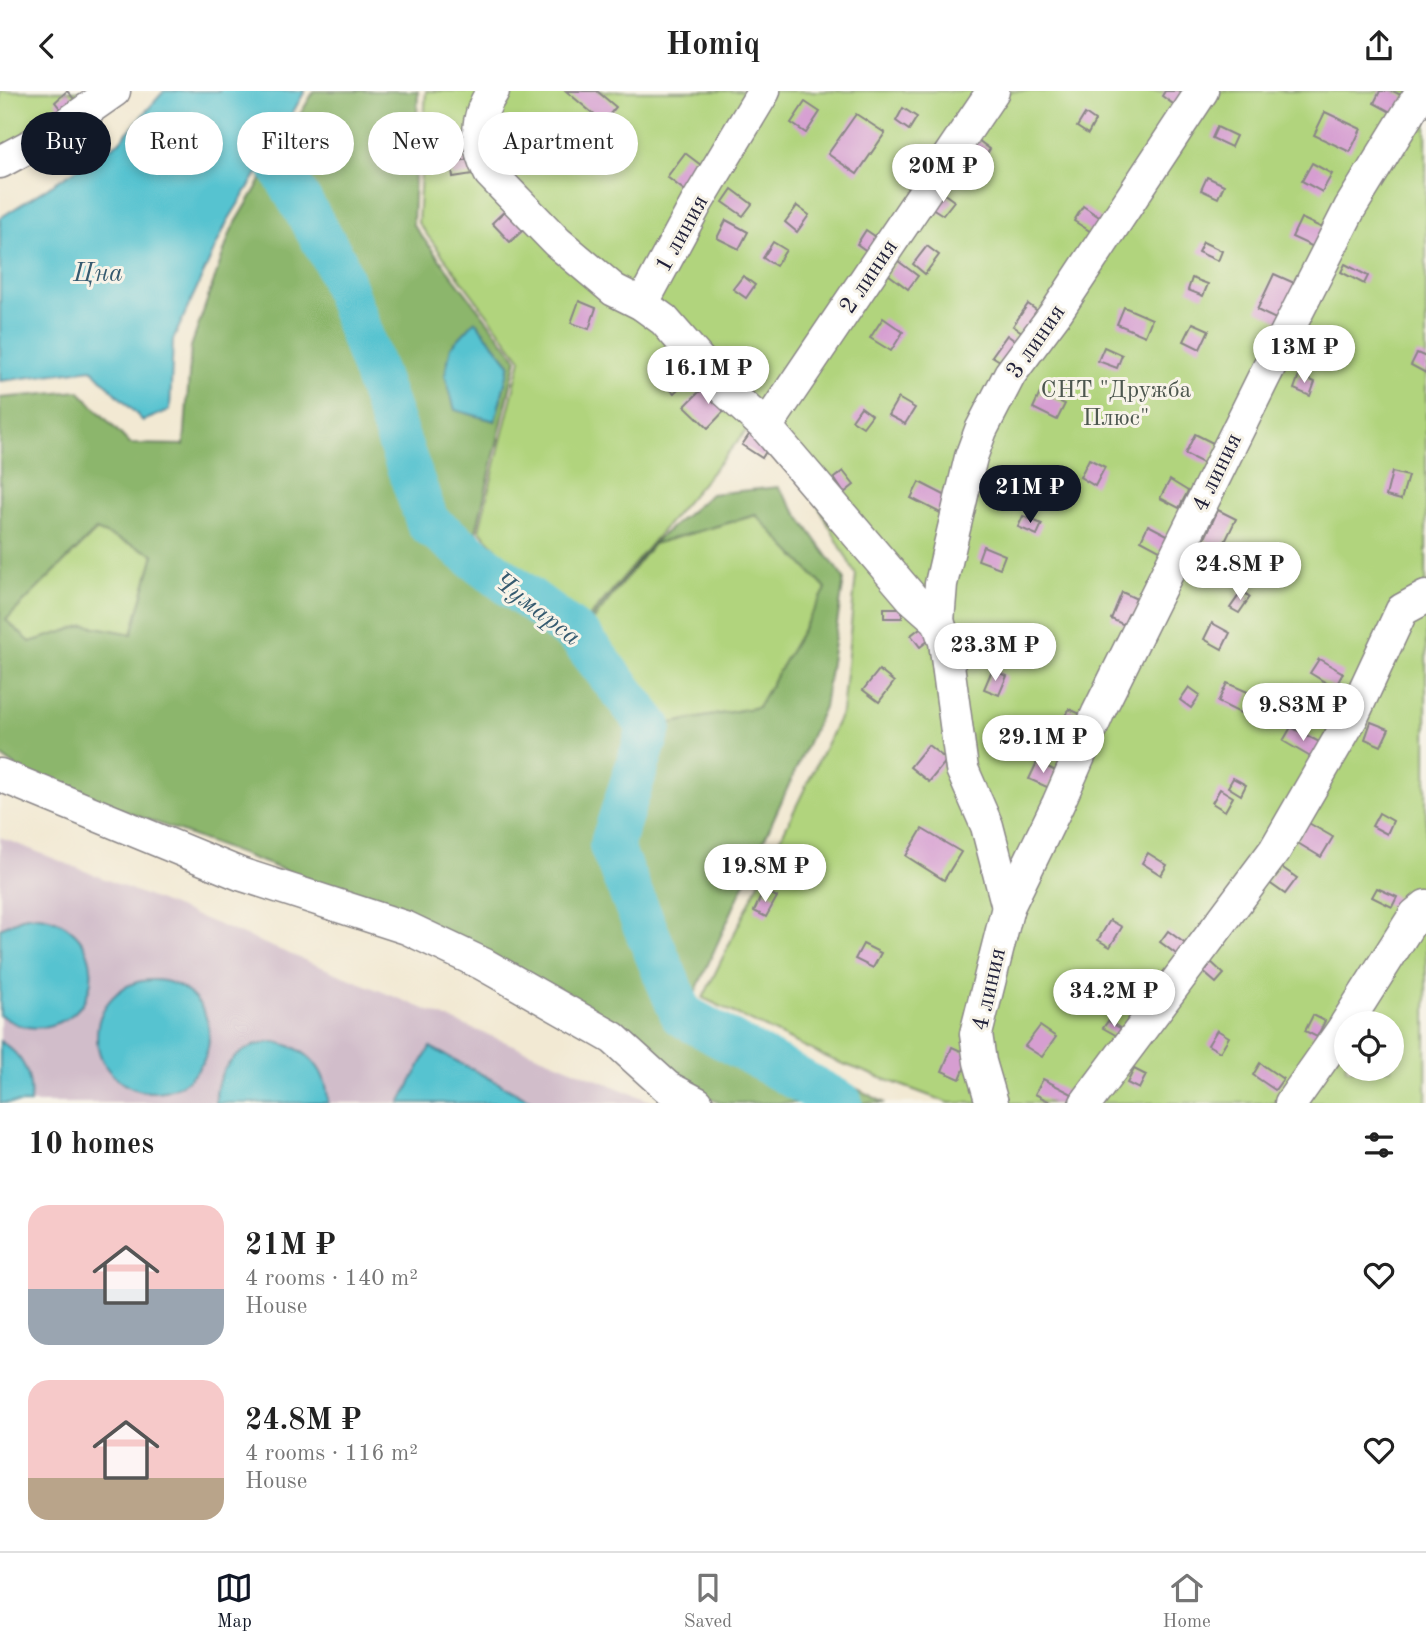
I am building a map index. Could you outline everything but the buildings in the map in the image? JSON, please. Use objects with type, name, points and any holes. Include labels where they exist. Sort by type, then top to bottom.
[{"type":"lane","points":[[0,162],[54,132],[114,91]]},
{"type":"lane","points":[[493,91],[478,124],[483,160],[490,173],[557,242],[614,290],[642,304],[664,320],[724,390],[766,427],[912,598],[938,621],[945,642],[962,769],[987,826],[1008,907]]},
{"type":"lane","name":"1 линия","points":[[642,304],[696,204],[764,91]]},
{"type":"lane","name":"2 линия","points":[[766,427],[993,91]]},
{"type":"lane","name":"3 линия","points":[[938,621],[941,584],[971,457],[981,430],[1010,373],[1057,311],[1202,91]]},
{"type":"lane","name":"4 линия","points":[[992,1103],[979,1062],[976,1034],[1008,907],[1104,700],[1269,366],[1350,208],[1422,91]]},
{"type":"lane","points":[[1086,1103],[1275,850],[1352,717],[1402,610],[1426,597]]},
{"type":"lane","points":[[0,775],[240,874],[407,928],[483,964],[614,1038],[667,1087],[697,1103]]},
{"type":"lane","points":[[1354,1011],[1415,915],[1426,907]]},
{"type":"lane","points":[[1291,1103],[1334,1041]]},
{"type":"shaded area","points":[[0,837],[177,908],[655,1103],[0,1103]]},
{"type":"green space","points":[[0,91],[102,91],[74,112],[21,112],[21,151],[0,167]]},
{"type":"green space","points":[[314,91],[418,91],[417,112],[368,112],[368,175],[415,175],[413,225],[517,359],[476,532],[578,634],[653,543],[711,494],[778,487],[844,579],[824,707],[690,1004],[885,1103],[721,1103],[687,1090],[634,1031],[437,927],[28,775],[0,755],[0,398],[79,391],[130,444],[184,445],[191,347],[231,231],[264,175],[354,175],[354,112],[302,112]],"holes":[[[756,515],[826,589],[758,707],[650,727],[580,637],[653,544]],[[96,530],[154,554],[132,634],[86,625],[30,642],[6,620]]]},
{"type":"green space","name":"СНТ \"Дружба Плюс\"","points":[[426,91],[1426,91],[1426,1103],[949,1103],[830,1059],[703,998],[842,712],[856,575],[810,491],[752,424],[577,632],[479,530],[521,359],[418,223],[421,175],[464,175],[464,112],[425,112]]},
{"type":"green space","points":[[757,515],[827,589],[758,707],[650,727],[580,637],[653,544]]},
{"type":"green space","points":[[97,530],[154,554],[132,634],[86,625],[30,642],[5,620]]},
{"type":"water","name":"Цна","points":[[164,91],[305,91],[293,112],[237,112],[237,175],[256,175],[227,222],[173,340],[170,410],[143,421],[92,369],[0,381],[0,218],[67,175],[111,175],[111,147],[125,135],[125,175],[223,175],[223,112],[145,112]]},
{"type":"water","points":[[475,321],[510,364],[495,421],[455,410],[445,375],[451,347]]},
{"type":"water","points":[[26,916],[51,919],[70,929],[83,944],[90,962],[91,981],[85,999],[72,1015],[38,1028],[12,1022],[0,1015],[0,928]]},
{"type":"water","points":[[153,980],[174,984],[193,996],[205,1015],[209,1036],[205,1057],[193,1076],[174,1088],[153,1092],[132,1088],[113,1076],[101,1057],[97,1036],[101,1015],[113,996],[132,984]]},
{"type":"water","points":[[0,1041],[15,1053],[25,1067],[30,1084],[30,1103],[0,1103]]},
{"type":"water","points":[[274,1042],[296,1049],[313,1062],[324,1080],[328,1103],[216,1103],[220,1079],[232,1060],[251,1047]]},
{"type":"water","points":[[430,1047],[536,1103],[400,1103]]},
{"type":"waterway","name":"Чумарса","points":[[241,100],[335,261],[428,523],[580,637],[650,727],[611,846],[682,1015],[841,1103]]}]
